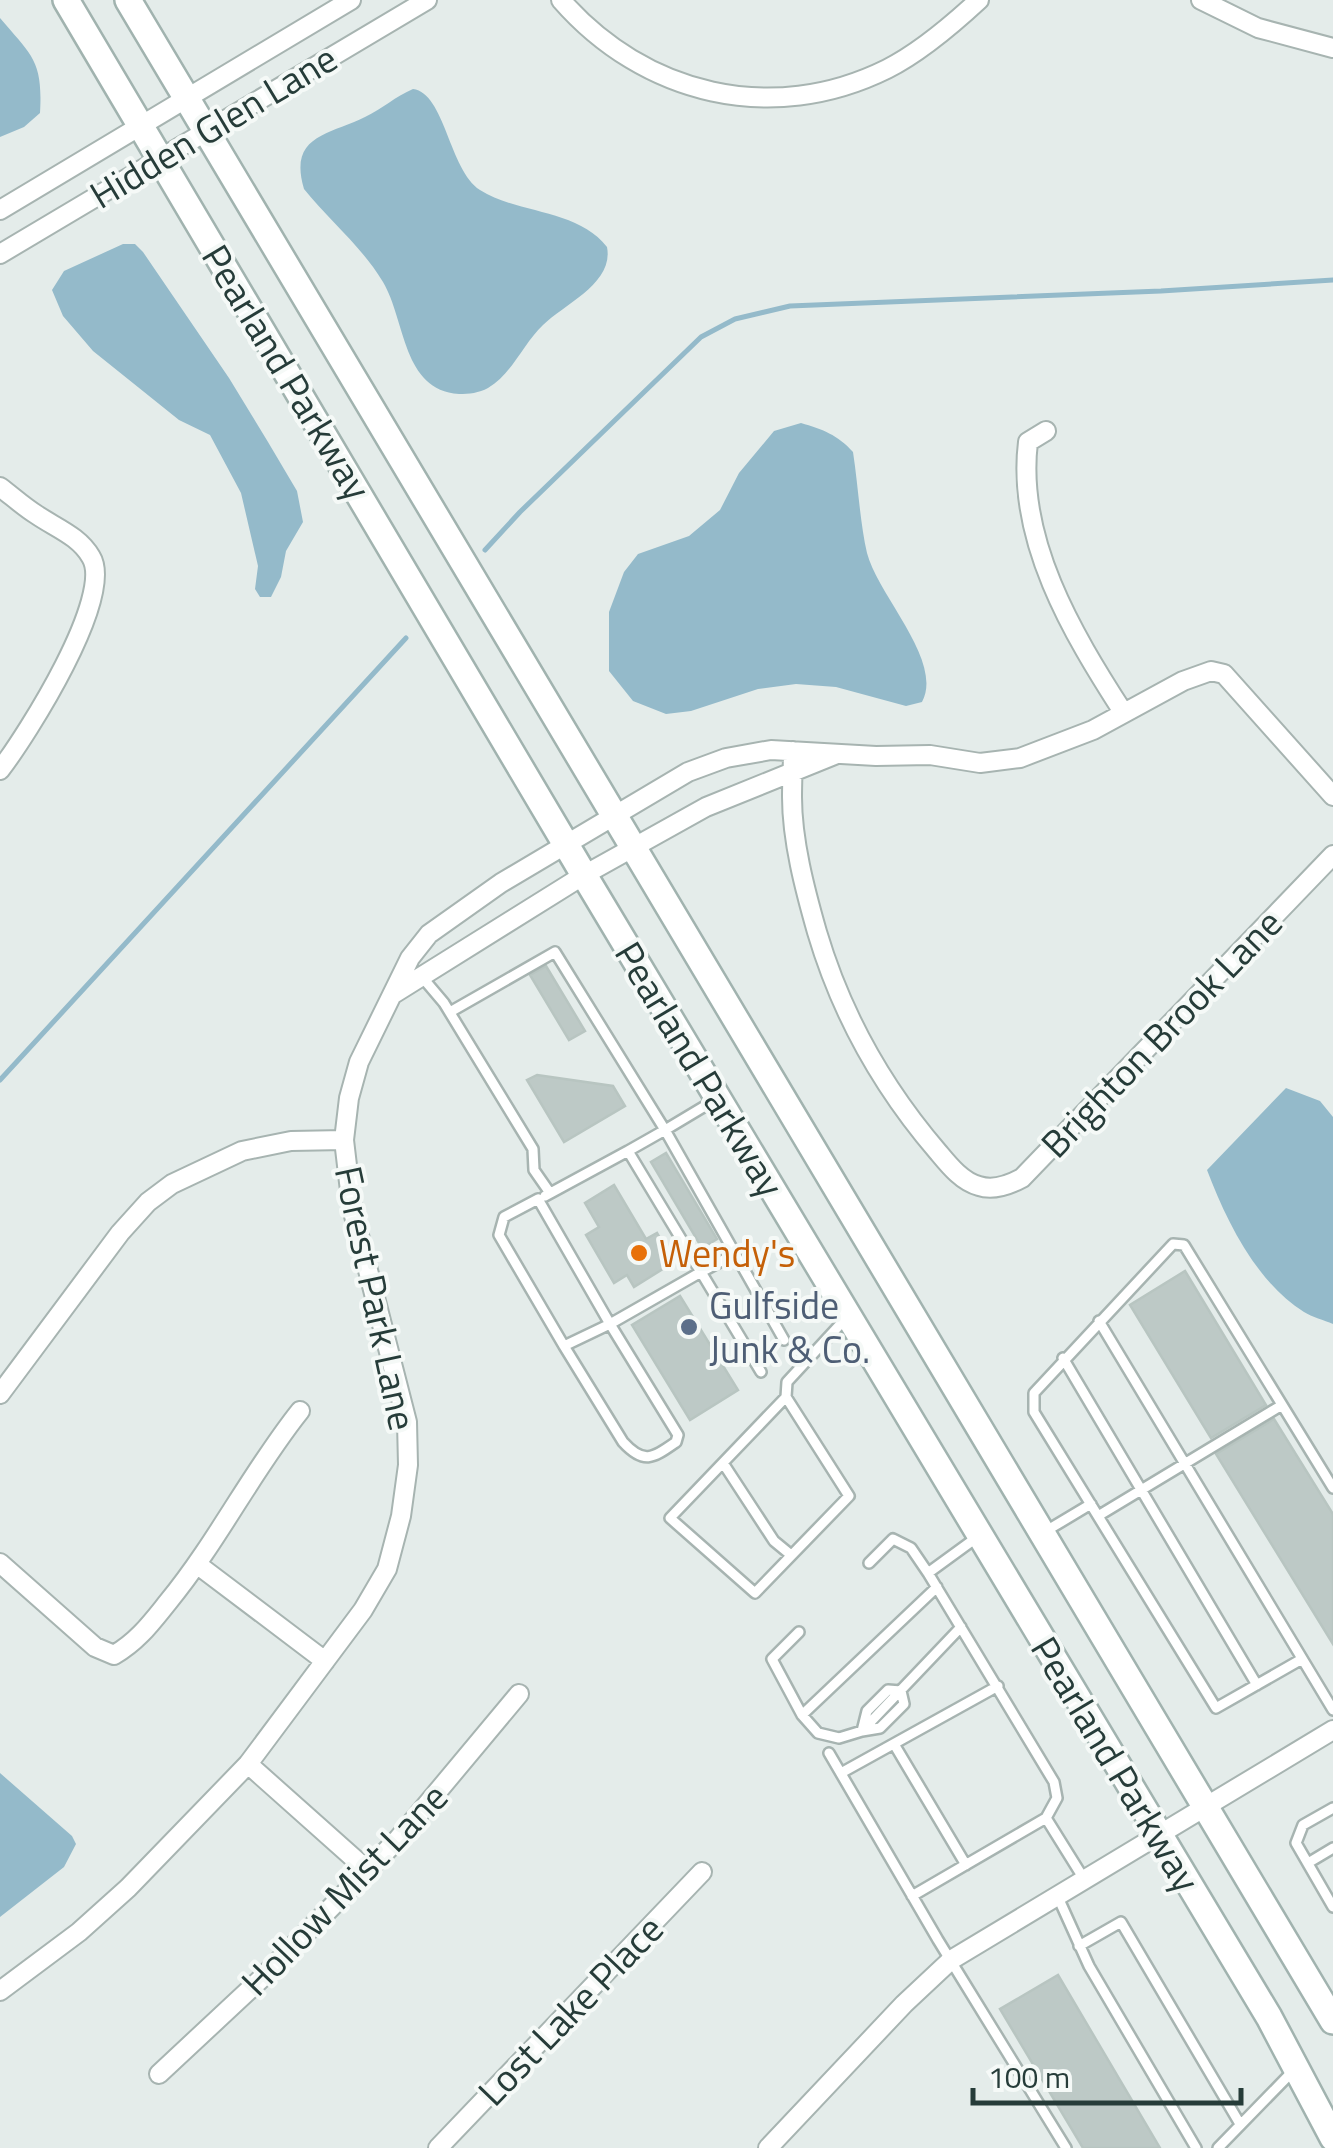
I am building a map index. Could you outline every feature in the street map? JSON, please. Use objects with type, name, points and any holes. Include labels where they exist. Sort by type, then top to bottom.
[{"type":"main road","name":"Pearland Parkway","points":[[66,0],[978,1536],[1269,2017],[1333,2138]]},
{"type":"main road","name":"Pearland Parkway","points":[[128,0],[1332,2015]]},
{"type":"street","name":"Hidden Glen Lane","points":[[0,210],[351,0]]},
{"type":"street","name":"Hidden Glen Lane","points":[[0,254],[427,0]]},
{"type":"street","points":[[561,0],[621,56],[664,78],[729,95],[767,97],[805,95],[845,86],[889,68],[979,0]]},
{"type":"street","points":[[1201,0],[1258,28],[1333,48]]},
{"type":"street","points":[[1046,431],[1028,442],[1028,497],[1036,537],[1076,636],[1123,712]]},
{"type":"street","points":[[0,487],[74,538],[96,566],[97,581],[73,647],[0,770]]},
{"type":"street","name":"Forest Park Lane","points":[[0,1991],[79,1932],[152,1864],[248,1764],[363,1610],[387,1568],[402,1516],[408,1466],[406,1422],[352,1208],[344,1140],[349,1098],[359,1062],[410,958],[428,934],[501,883],[688,772],[726,758],[770,750],[876,756],[930,754],[980,763],[1020,758],[1093,730],[1183,681],[1211,671],[1224,674],[1333,796]]},
{"type":"street","points":[[792,751],[794,773]]},
{"type":"street","points":[[390,996],[584,874],[706,807],[842,752]]},
{"type":"street","name":"Brighton Brook Lane","points":[[794,773],[792,798],[804,881],[817,932],[848,1017],[890,1090],[918,1129],[953,1170],[978,1186],[1004,1187],[1022,1178],[1333,856]]},
{"type":"street","points":[[0,1394],[120,1233],[160,1193],[204,1166],[242,1151],[290,1141],[344,1140]]},
{"type":"street","points":[[0,1563],[95,1647],[114,1654],[134,1643],[198,1565],[274,1444],[300,1411]]},
{"type":"street","points":[[198,1565],[325,1661]]},
{"type":"street","name":"Hollow Mist Lane","points":[[159,2074],[264,1976],[367,1870],[438,1793],[519,1694]]},
{"type":"street","points":[[768,2148],[932,1975],[951,1960],[1333,1730]]},
{"type":"street","points":[[248,1764],[367,1870]]},
{"type":"street","name":"Lost Lake Place","points":[[441,2147],[702,1872]]},
{"type":"lane","points":[[450,1012],[555,952],[664,1130],[784,1340]]},
{"type":"lane","points":[[420,975],[450,1012],[533,1149],[534,1170],[550,1193]]},
{"type":"lane","points":[[538,1199],[678,1435],[676,1442],[649,1458],[636,1455],[624,1442],[499,1235],[504,1218],[717,1098]]},
{"type":"lane","points":[[628,1151],[761,1372]]},
{"type":"lane","points":[[1302,1659],[1216,1708],[1034,1412],[1034,1392],[1172,1244],[1184,1245],[1333,1488]]},
{"type":"lane","points":[[564,1346],[735,1254]]},
{"type":"lane","points":[[786,1397],[670,1518],[755,1592],[849,1496],[786,1397],[787,1382],[848,1317]]},
{"type":"lane","points":[[1099,1322],[1333,1710]]},
{"type":"lane","points":[[1063,1358],[1257,1685]]},
{"type":"lane","points":[[1098,1516],[1282,1405]]},
{"type":"lane","points":[[723,1463],[774,1541],[791,1555]]},
{"type":"lane","points":[[1042,1533],[1091,1504]]},
{"type":"lane","points":[[928,1573],[978,1536]]},
{"type":"lane","points":[[869,1563],[893,1539],[911,1548],[1054,1782],[1056,1798],[1046,1818],[912,1896]]},
{"type":"lane","points":[[802,1715],[937,1587]]},
{"type":"lane","points":[[798,1632],[772,1659],[802,1715],[818,1733],[839,1738],[862,1731],[962,1627]]},
{"type":"lane","points":[[841,1773],[998,1686]]},
{"type":"lane","points":[[894,1744],[966,1865]]},
{"type":"lane","points":[[829,1753],[1066,2148]]},
{"type":"lane","points":[[1333,1808],[1303,1825],[1296,1843],[1333,1907]]},
{"type":"lane","points":[[1046,1818],[1084,1879]]},
{"type":"lane","points":[[1308,1864],[1333,1848]]},
{"type":"lane","points":[[1057,1896],[1079,1946],[1196,2148]]},
{"type":"lane","points":[[1079,1946],[1121,1922],[1240,2124]]},
{"type":"lane","points":[[1218,2148],[1295,2069]]},
{"type":"water","points":[[0,18],[33,60],[40,81],[40,113],[24,127],[0,137]]},
{"type":"water","points":[[413,89],[433,104],[461,166],[480,190],[580,225],[607,247],[607,260],[596,282],[543,325],[496,382],[474,393],[440,390],[426,380],[408,351],[391,298],[375,269],[304,189],[301,171],[307,147],[326,133],[371,114]]},
{"type":"water","points":[[123,244],[135,244],[143,252],[229,378],[297,491],[303,522],[286,551],[281,577],[271,597],[260,597],[255,589],[258,566],[241,493],[210,435],[179,420],[93,351],[63,316],[52,290],[64,271]]},
{"type":"water","points":[[801,423],[829,433],[853,452],[867,553],[917,648],[926,686],[922,702],[906,706],[836,687],[796,684],[758,689],[691,711],[666,714],[633,701],[609,671],[609,612],[624,572],[638,554],[689,536],[720,510],[739,473],[774,431]]},
{"type":"water","points":[[1286,1088],[1320,1101],[1333,1117],[1333,1324],[1307,1314],[1287,1299],[1257,1267],[1233,1229],[1207,1170]]},
{"type":"water","points":[[0,1773],[72,1836],[76,1844],[64,1867],[0,1917]]},
{"type":"building","points":[[546,966],[585,1031],[569,1040],[530,975]]},
{"type":"building","points":[[537,1075],[613,1086],[625,1106],[564,1142],[527,1080]]},
{"type":"building","points":[[666,1153],[717,1239],[702,1248],[651,1162]]},
{"type":"building","points":[[614,1185],[646,1239],[657,1233],[674,1262],[634,1287],[627,1275],[614,1283],[586,1235],[599,1227],[585,1203]]},
{"type":"building","points":[[1185,1271],[1266,1405],[1211,1438],[1130,1305]]},
{"type":"building","points":[[680,1296],[738,1390],[690,1420],[632,1325]]},
{"type":"building","points":[[1274,1419],[1333,1514],[1333,1644],[1216,1454]]},
{"type":"building","points":[[1058,1975],[1160,2148],[1083,2148],[1000,2009]]},
{"type":"waterway","points":[[485,550],[701,337],[735,319],[790,306],[1333,280]]},
{"type":"waterway","points":[[0,1080],[406,638]]},
{"type":"place","name":"Wendy's","points":[[639,1253]]},
{"type":"place","name":"Gulfside Junk & Co.","points":[[689,1327]]}]
